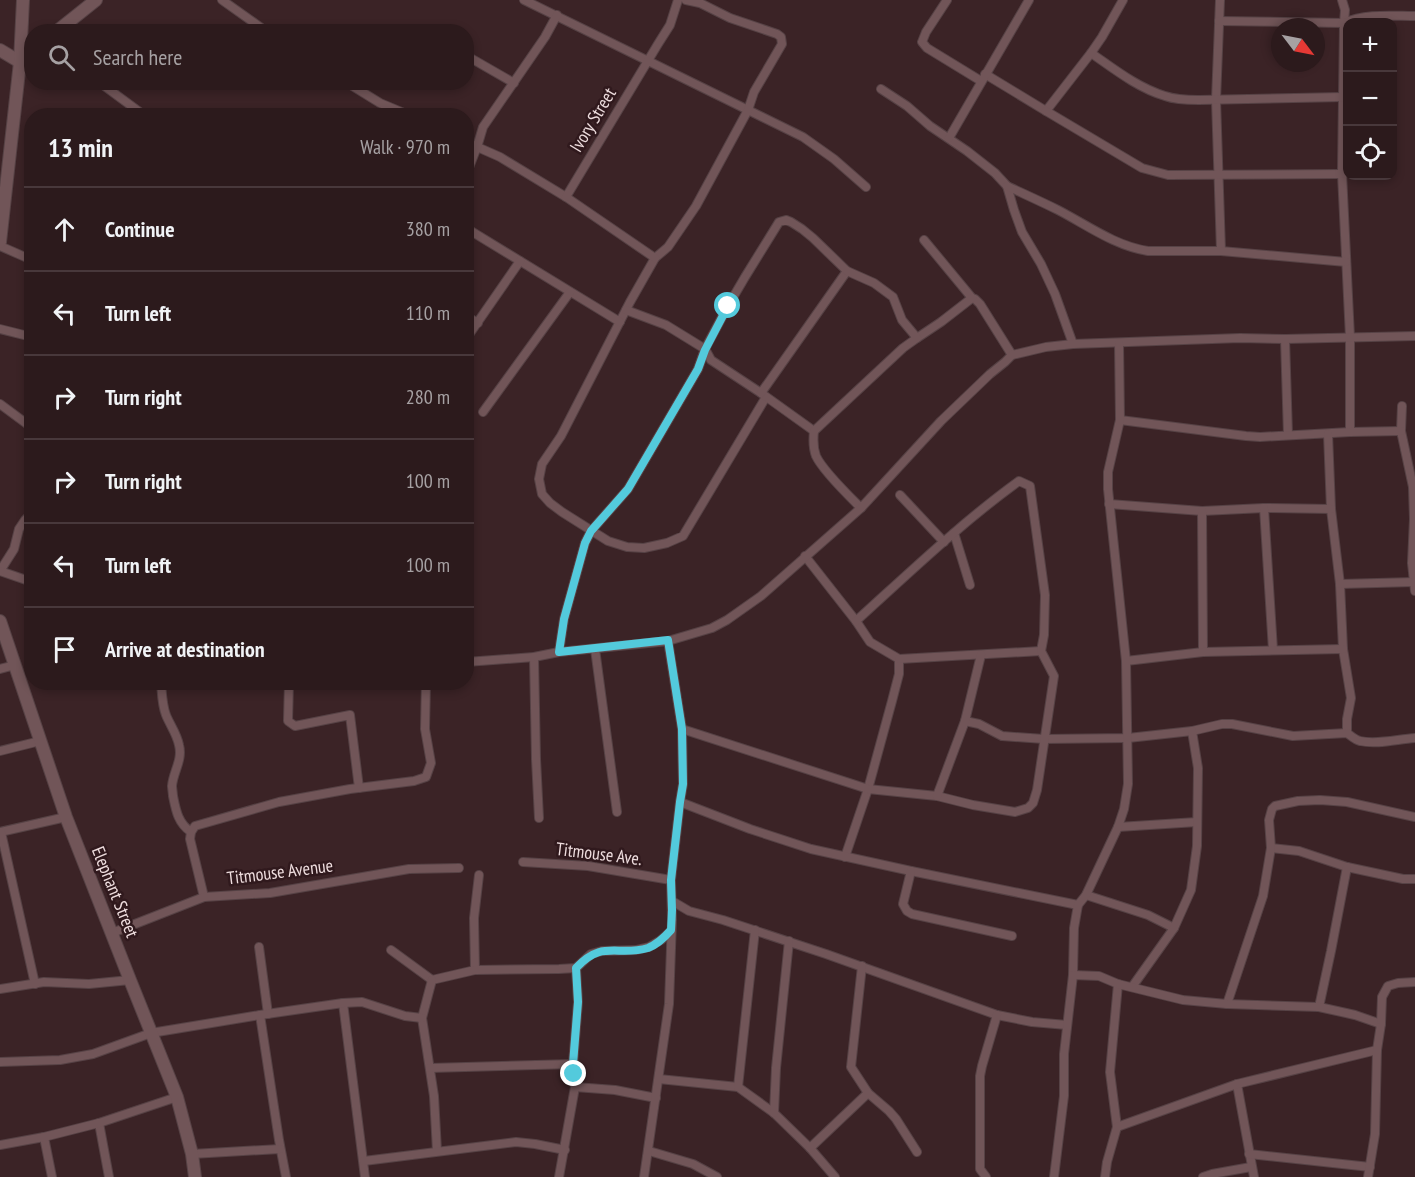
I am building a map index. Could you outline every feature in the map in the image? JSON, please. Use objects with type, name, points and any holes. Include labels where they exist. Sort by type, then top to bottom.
[{"type":"main road","points":[[0,244],[20,62],[23,0]]},
{"type":"main road","points":[[66,24],[96,0]]},
{"type":"main road","points":[[0,50],[20,62]]},
{"type":"main road","points":[[20,62],[24,59]]},
{"type":"main road","name":"Elephant Street","points":[[0,621],[66,817],[177,1097],[192,1154],[195,1177]]},
{"type":"street","points":[[222,0],[256,24]]},
{"type":"street","points":[[524,0],[792,131],[812,142],[866,187]]},
{"type":"street","name":"Ivory Street","points":[[566,197],[670,25],[678,0]]},
{"type":"street","points":[[686,0],[700,3],[730,18],[768,30],[782,37],[782,44],[754,92],[748,110],[696,207],[668,247],[655,258],[561,436],[542,464],[539,479],[542,494],[550,503],[591,531],[627,548],[644,548],[667,543],[683,536],[763,395],[847,271]]},
{"type":"street","points":[[947,0],[926,32],[922,42],[927,48],[1046,111],[1142,168],[1168,175],[1342,174]]},
{"type":"street","points":[[949,138],[1029,0]]},
{"type":"street","points":[[1046,111],[1091,53],[1123,0]]},
{"type":"street","points":[[1220,0],[1216,100],[1221,251]]},
{"type":"street","points":[[1342,0],[1344,18]]},
{"type":"street","points":[[474,155],[483,127],[545,37],[557,15]]},
{"type":"street","points":[[1365,18],[1415,16]]},
{"type":"street","points":[[1218,21],[1343,23]]},
{"type":"street","points":[[1091,53],[1131,80],[1166,96],[1185,100],[1343,97],[1342,174],[1350,337],[1350,432]]},
{"type":"street","points":[[474,60],[514,83]]},
{"type":"street","points":[[881,89],[902,102],[930,126],[995,173],[1007,186],[1058,210],[1104,236],[1138,250],[1221,251],[1346,262]]},
{"type":"street","points":[[110,90],[134,108]]},
{"type":"street","points":[[359,90],[392,108]]},
{"type":"street","points":[[474,146],[500,158],[566,197],[655,258]]},
{"type":"street","points":[[1007,186],[1022,232],[1055,294],[1073,344]]},
{"type":"street","points":[[559,652],[564,619],[574,581],[585,543],[591,531],[628,489],[698,369],[705,350],[745,277],[779,222],[786,220],[802,229],[847,271],[874,283],[893,297],[902,320],[917,338]]},
{"type":"street","points":[[474,233],[620,322]]},
{"type":"street","points":[[924,240],[972,298],[980,304],[1012,355]]},
{"type":"street","points":[[0,244],[24,256]]},
{"type":"street","points":[[474,328],[520,261]]},
{"type":"street","points":[[483,411],[570,292]]},
{"type":"street","points":[[861,508],[822,466],[815,454],[814,431],[903,348],[972,298]]},
{"type":"street","points":[[626,310],[666,325],[705,350],[711,360],[814,431]]},
{"type":"street","points":[[474,321],[478,323]]},
{"type":"street","points":[[0,329],[24,335]]},
{"type":"street","points":[[474,661],[534,657],[559,652],[668,640],[712,628],[727,620],[761,596],[861,508],[941,421],[1012,355],[1046,347],[1073,344],[1240,338],[1415,336]]},
{"type":"street","points":[[1285,339],[1288,435]]},
{"type":"street","points":[[1054,1177],[1064,1096],[1064,1054],[1074,975],[1074,928],[1078,905],[1086,895],[1118,827],[1128,784],[1126,661],[1108,489],[1108,472],[1120,420],[1119,343]]},
{"type":"street","points":[[0,404],[24,422]]},
{"type":"street","points":[[1340,584],[1414,586],[1413,487],[1401,431],[1402,406]]},
{"type":"street","points":[[1120,420],[1260,437],[1401,431]]},
{"type":"street","points":[[1328,434],[1331,509],[1340,584],[1343,649],[1351,698],[1347,733]]},
{"type":"street","points":[[682,729],[868,789],[937,796],[1015,812],[1028,808],[1033,803],[1037,790],[1054,676],[1041,651],[1044,635],[1045,595],[1030,486],[1019,481],[999,496],[856,621]]},
{"type":"street","points":[[900,495],[944,542]]},
{"type":"street","points":[[1109,504],[1202,511],[1264,508],[1331,509]]},
{"type":"street","points":[[1264,508],[1273,650]]},
{"type":"street","points":[[1202,511],[1203,652]]},
{"type":"street","points":[[24,522],[14,549],[0,571],[24,579]]},
{"type":"street","points":[[954,533],[970,585]]},
{"type":"street","points":[[805,556],[870,642],[899,659],[1041,651]]},
{"type":"street","points":[[644,1177],[669,1004],[671,880],[683,784],[682,729],[668,640]]},
{"type":"street","points":[[595,648],[616,812]]},
{"type":"street","points":[[1126,661],[1203,652],[1343,649]]},
{"type":"street","points":[[937,796],[965,722],[981,655]]},
{"type":"street","points":[[534,657],[540,818]]},
{"type":"street","points":[[845,858],[868,789],[899,674],[899,659]]},
{"type":"street","points":[[0,669],[15,665]]},
{"type":"street","points":[[162,690],[166,716],[180,747],[179,765],[172,787],[175,808],[184,827],[191,832]]},
{"type":"street","points":[[289,690],[288,721],[295,726],[350,715],[359,788]]},
{"type":"street","points":[[204,897],[190,839],[195,826],[279,802],[414,781],[426,777],[431,763],[425,729],[426,690]]},
{"type":"street","points":[[965,722],[979,724],[1002,736],[1044,739],[1128,738],[1192,731],[1222,724],[1293,736],[1347,733],[1360,741],[1415,738]]},
{"type":"street","points":[[1132,987],[1174,928],[1191,890],[1197,846],[1198,768],[1192,731]]},
{"type":"street","points":[[0,751],[40,741]]},
{"type":"street","points":[[1227,1004],[1263,896],[1272,849],[1269,820],[1275,806],[1304,800],[1347,802],[1415,817]]},
{"type":"street","points":[[680,802],[750,829],[845,858],[1078,905]]},
{"type":"street","points":[[35,984],[0,832],[66,817]]},
{"type":"street","points":[[1118,827],[1197,822]]},
{"type":"street","points":[[1272,849],[1299,851],[1347,867],[1403,879],[1415,879]]},
{"type":"street","name":"Titmouse Ave.","points":[[523,862],[588,866],[671,880]]},
{"type":"street","points":[[1319,1007],[1347,867]]},
{"type":"street","name":"Titmouse Avenue","points":[[112,933],[204,897],[270,893],[409,869],[459,868]]},
{"type":"street","points":[[911,871],[903,903],[907,911],[1012,936]]},
{"type":"street","points":[[475,970],[474,918],[479,875]]},
{"type":"street","points":[[1086,895],[1148,915],[1174,928]]},
{"type":"street","points":[[672,901],[688,911],[789,941],[997,1015],[1032,1022],[1067,1025]]},
{"type":"street","points":[[672,920],[688,911]]},
{"type":"street","points":[[392,950],[432,980],[475,970],[576,968],[591,954],[648,947],[662,940],[671,930]]},
{"type":"street","points":[[738,1087],[755,930]]},
{"type":"street","points":[[774,1113],[776,1068],[789,941]]},
{"type":"street","points":[[259,946],[264,1014],[280,1149],[286,1177]]},
{"type":"street","points":[[861,966],[851,1066],[868,1093],[889,1111],[917,1152]]},
{"type":"street","points":[[559,1177],[575,1087],[573,1064],[578,1002],[576,968]]},
{"type":"street","points":[[1074,975],[1099,976],[1118,984],[1183,1000],[1319,1007],[1355,1015],[1381,1024]]},
{"type":"street","points":[[0,989],[44,982],[89,984],[130,980]]},
{"type":"street","points":[[432,980],[422,1018],[434,1096],[437,1151]]},
{"type":"street","points":[[1368,1177],[1375,1134],[1377,1050],[1382,996],[1388,986],[1415,982]]},
{"type":"street","points":[[1105,1177],[1116,1126],[1110,1072],[1118,984]]},
{"type":"street","points":[[0,1062],[33,1062],[71,1058],[93,1054],[151,1033],[264,1014],[362,1002],[405,1016],[422,1018]]},
{"type":"street","points":[[343,1004],[366,1177]]},
{"type":"street","points":[[987,1177],[980,1169],[980,1076],[997,1015]]},
{"type":"street","points":[[1116,1126],[1237,1084],[1377,1050]]},
{"type":"street","points":[[430,1068],[573,1064]]},
{"type":"street","points":[[659,1079],[738,1087],[774,1113],[810,1148],[835,1177]]},
{"type":"street","points":[[1237,1084],[1254,1177]]},
{"type":"street","points":[[575,1087],[615,1090],[656,1098]]},
{"type":"street","points":[[810,1148],[868,1093]]},
{"type":"street","points":[[0,1145],[99,1123],[177,1097]]},
{"type":"street","points":[[99,1123],[109,1177]]},
{"type":"street","points":[[44,1137],[52,1177]]},
{"type":"street","points":[[364,1161],[516,1142],[565,1150]]},
{"type":"street","points":[[192,1154],[280,1149]]},
{"type":"street","points":[[649,1150],[693,1164],[717,1177]]},
{"type":"street","points":[[1249,1154],[1370,1167]]},
{"type":"street","points":[[1203,1177],[1251,1167]]},
{"type":"route","points":[[574,1074],[578,1002],[576,968],[591,954],[602,951],[636,950],[656,944],[671,930],[671,880],[683,784],[682,729],[668,640],[559,652],[564,619],[585,543],[591,531],[628,489],[698,369],[705,350],[728,306]]}]
